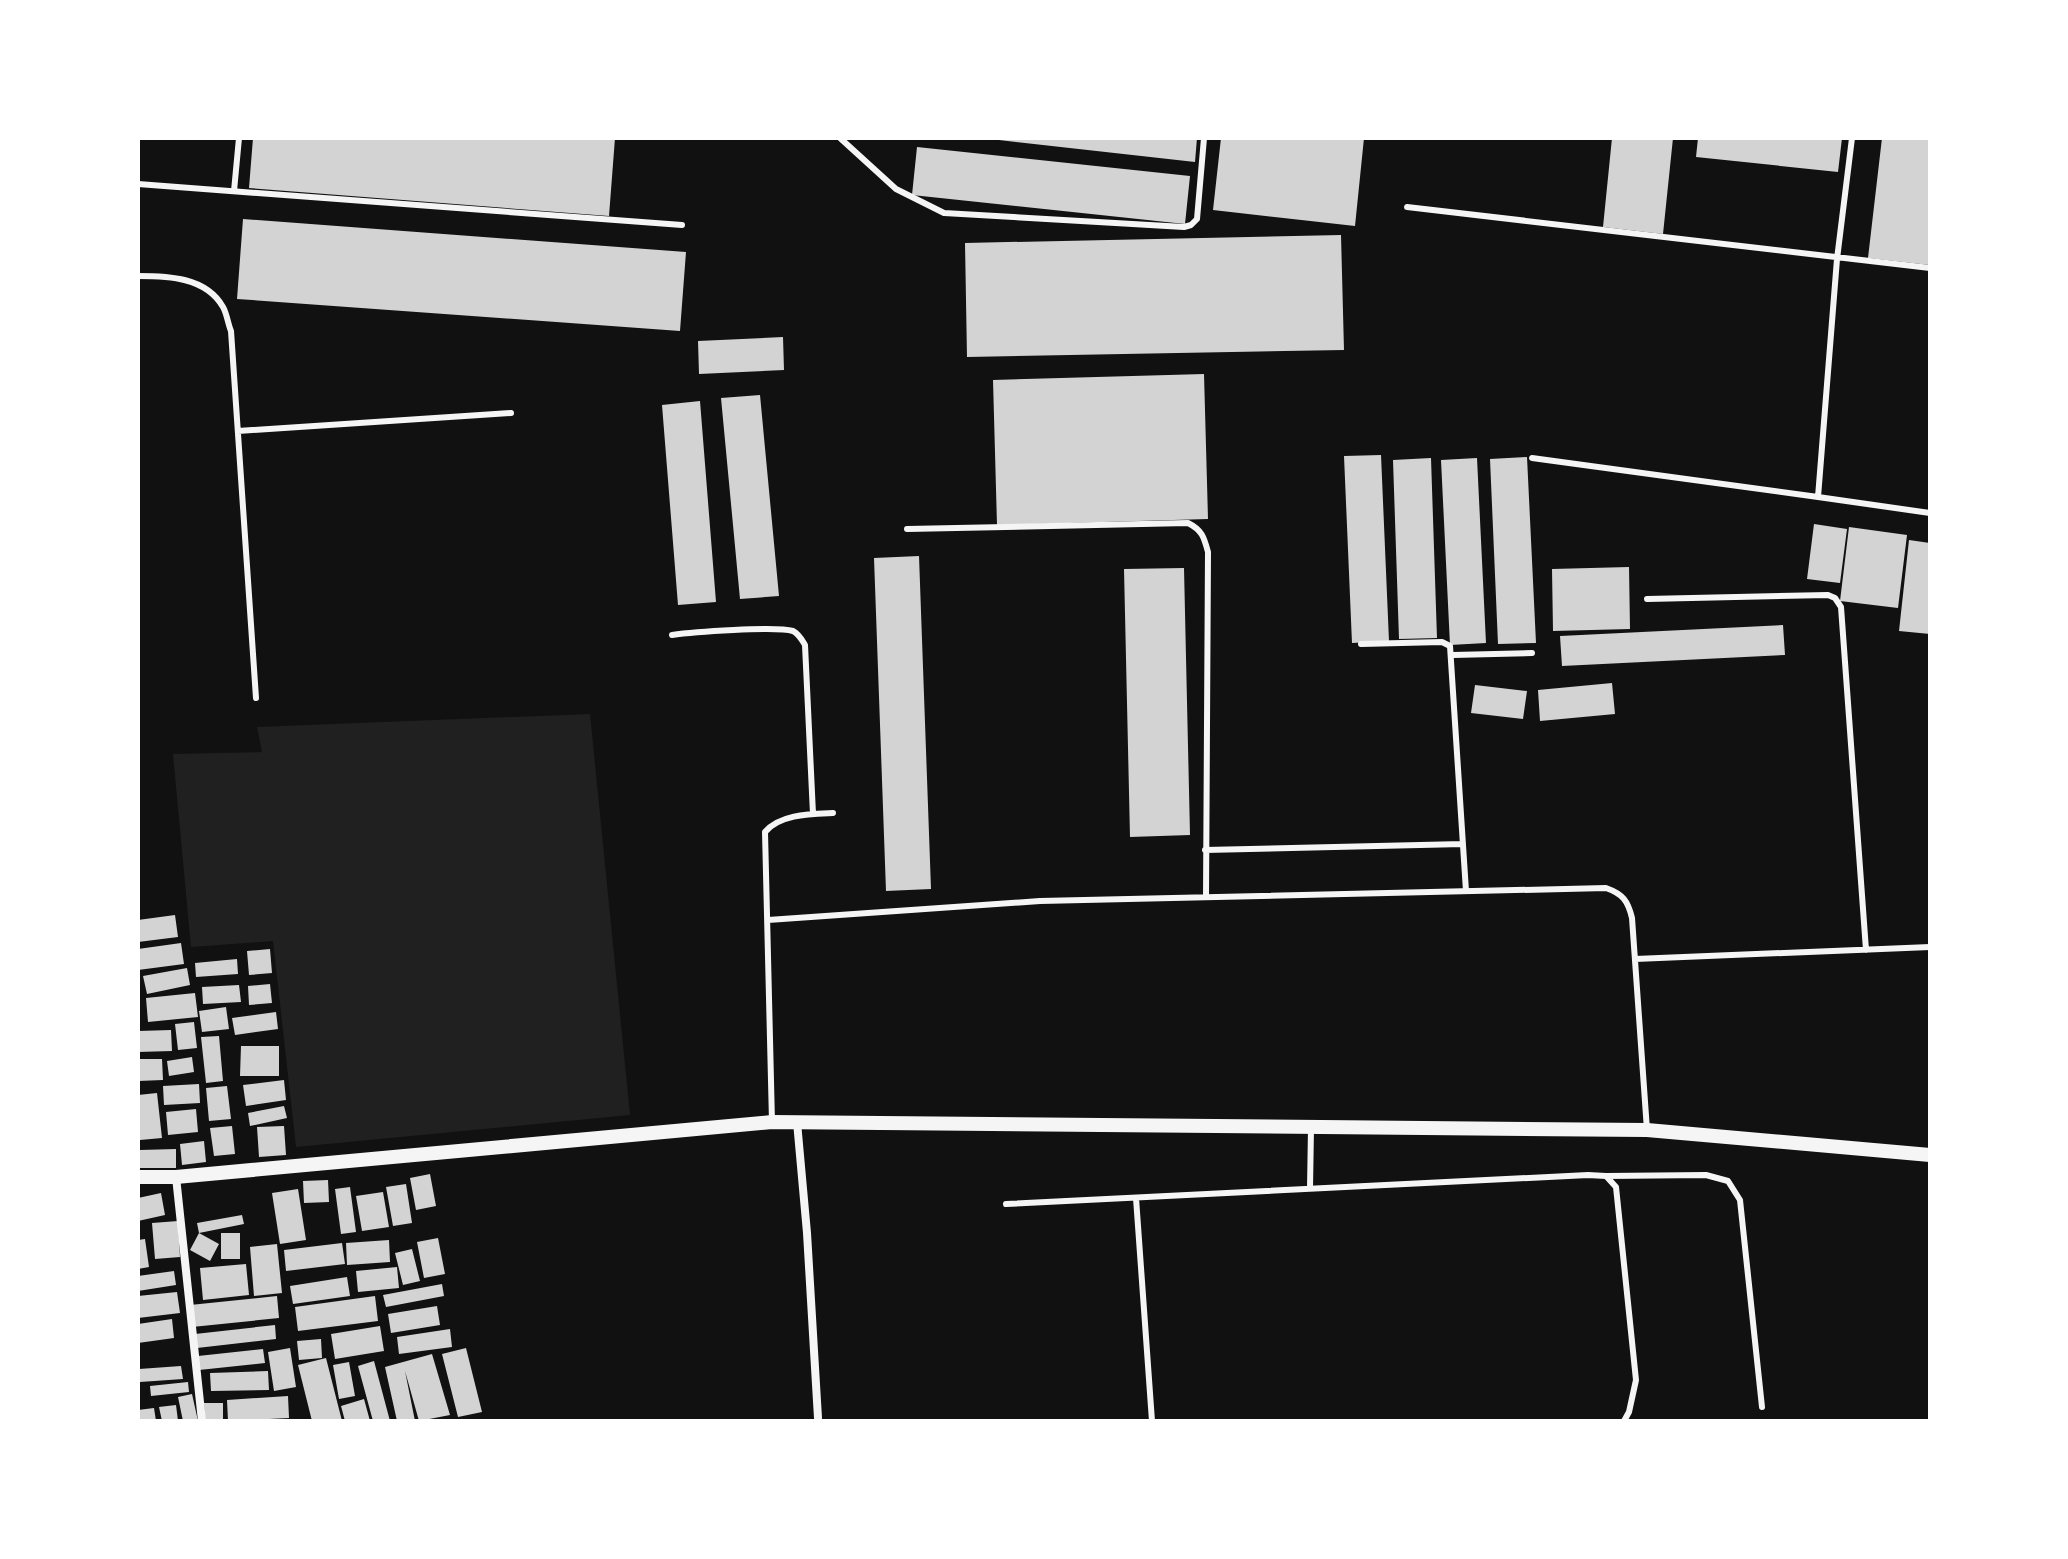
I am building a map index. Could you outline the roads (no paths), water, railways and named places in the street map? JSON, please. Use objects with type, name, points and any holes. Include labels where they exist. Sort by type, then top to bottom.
[{"type":"street","points":[[138,1177],[176,1177],[772,1122],[1647,1130],[1930,1155]]},
{"type":"street","points":[[797,1122],[818,1418]]},
{"type":"street","points":[[176,1177],[202,1421]]},
{"type":"lane","points":[[234,191],[239,138]]},
{"type":"lane","points":[[840,138],[896,189],[944,213],[1184,227],[1197,219],[1204,138]]},
{"type":"lane","points":[[1818,497],[1837,259],[1852,138]]},
{"type":"lane","points":[[138,184],[682,225]]},
{"type":"lane","points":[[1407,207],[1930,268]]},
{"type":"lane","points":[[138,276],[176,276],[206,288],[223,307],[231,331],[256,698]]},
{"type":"lane","points":[[238,431],[511,413]]},
{"type":"lane","points":[[1532,458],[1930,513]]},
{"type":"lane","points":[[907,529],[1188,523],[1204,535],[1208,552],[1206,897]]},
{"type":"lane","points":[[1647,599],[1828,595],[1835,598],[1841,607],[1866,950]]},
{"type":"lane","points":[[672,635],[776,630],[792,631],[801,637],[805,645],[813,814]]},
{"type":"lane","points":[[1361,644],[1442,642],[1450,646],[1453,655],[1466,891]]},
{"type":"lane","points":[[1453,655],[1532,653]]},
{"type":"lane","points":[[772,1122],[765,832],[770,826],[784,821],[833,813]]},
{"type":"lane","points":[[1205,850],[1463,844]]},
{"type":"lane","points":[[768,920],[1040,901],[1606,888],[1620,892],[1628,903],[1632,918],[1647,1130]]},
{"type":"lane","points":[[1635,959],[1930,947]]},
{"type":"lane","points":[[1310,1188],[1311,1128]]},
{"type":"lane","points":[[1006,1204],[1572,1175],[1706,1175],[1728,1181],[1740,1200],[1762,1407]]},
{"type":"lane","points":[[1606,1176],[1616,1187],[1636,1380],[1624,1421]]},
{"type":"lane","points":[[1136,1198],[1152,1421]]}]
